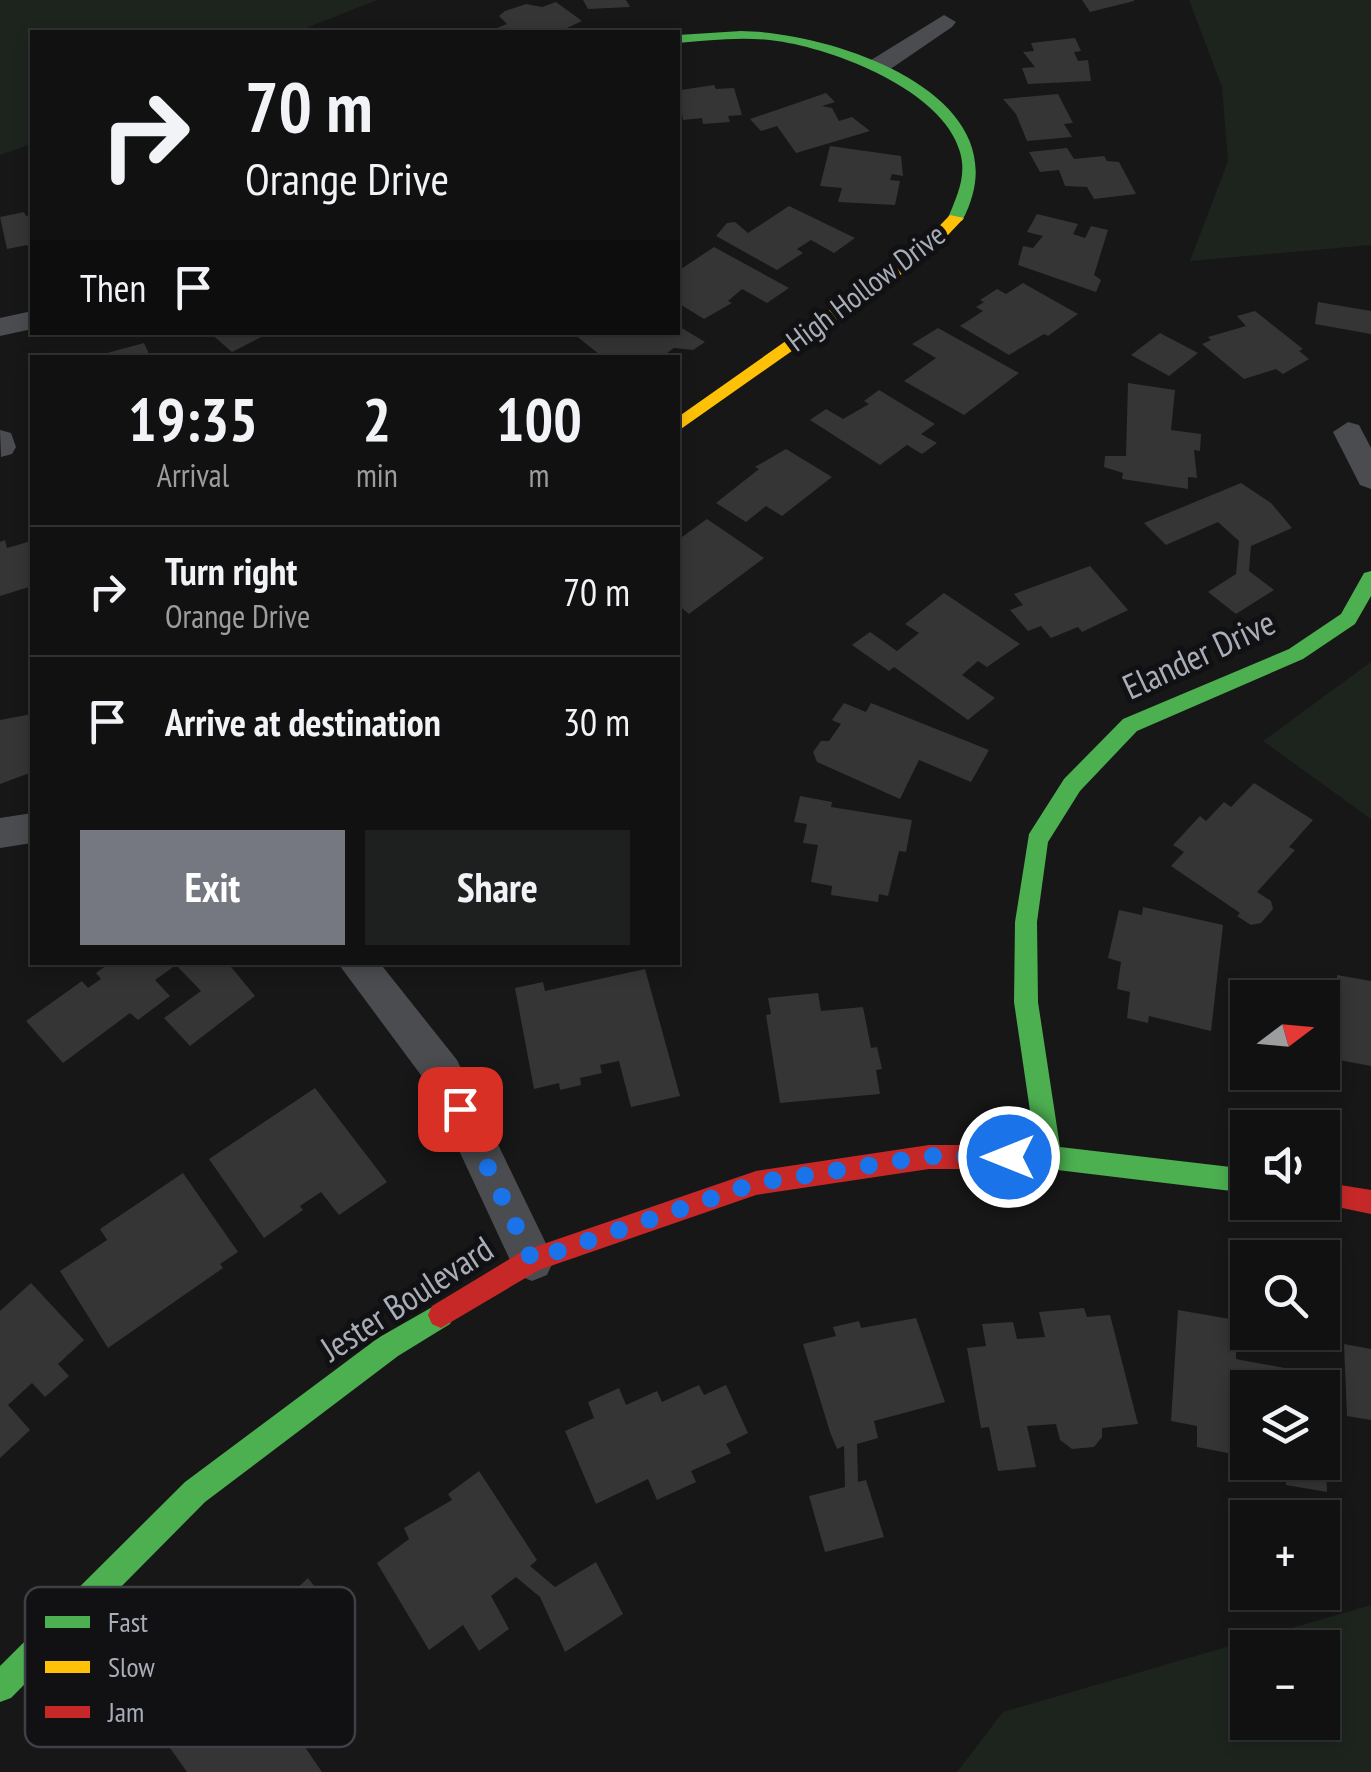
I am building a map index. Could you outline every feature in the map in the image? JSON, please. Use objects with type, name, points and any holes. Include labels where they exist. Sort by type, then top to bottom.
[{"type":"street","points":[[880,65],[944,22]]},
{"type":"street","name":"High Hollow Drive","points":[[680,39],[720,34],[780,37],[880,65],[911,82],[937,105],[969,158],[967,192],[956,218],[924,251],[680,423]]},
{"type":"street","points":[[0,327],[30,320]]},
{"type":"street","points":[[1348,432],[1371,478]]},
{"type":"street","name":"Elander Drive","points":[[1049,1157],[1026,1002],[1026,922],[1037,840],[1072,785],[1130,724],[1296,654],[1348,619],[1371,578]]},
{"type":"street","points":[[0,833],[30,828]]},
{"type":"street","points":[[358,965],[443,1073],[532,1260]]},
{"type":"street","name":"Jester Boulevard","points":[[100,1587],[195,1492],[388,1347],[532,1260],[756,1183],[929,1156],[1049,1157],[1230,1179]]},
{"type":"street","points":[[1340,1197],[1371,1202]]},
{"type":"street","name":"Jester Boulevard","points":[[0,1687],[25,1662]]},
{"type":"shaded area","points":[[0,0],[377,0],[301,30],[30,30],[30,145],[0,155]]},
{"type":"shaded area","points":[[1189,0],[1371,0],[1371,245],[1190,261],[1228,161],[1222,87]]},
{"type":"shaded area","points":[[1371,662],[1371,819],[1263,741]]},
{"type":"shaded area","points":[[1371,1605],[1371,1772],[957,1772],[1003,1712],[1230,1646],[1230,1740],[1340,1740],[1340,1630],[1285,1630]]},
{"type":"building","points":[[583,0],[626,0],[630,7],[588,9]]},
{"type":"building","points":[[1082,0],[1134,0],[1134,1],[1090,12]]},
{"type":"building","points":[[556,2],[582,21],[562,30],[492,30],[507,24],[499,16],[505,11],[526,4],[542,7]]},
{"type":"building","points":[[1075,38],[1081,51],[1074,52],[1078,61],[1088,60],[1091,81],[1028,84],[1022,68],[1035,67],[1023,52],[1034,51],[1031,43]]},
{"type":"building","points":[[680,88],[734,88],[742,115],[728,116],[730,122],[703,124],[702,118],[683,120]]},
{"type":"building","points":[[826,93],[835,102],[822,106],[832,108],[839,121],[852,117],[870,131],[796,153],[777,126],[761,131],[750,119]]},
{"type":"building","points":[[1058,94],[1073,123],[1064,124],[1072,137],[1027,141],[1016,114],[1003,99]]},
{"type":"building","points":[[830,146],[901,156],[903,176],[892,174],[890,180],[900,181],[895,205],[838,202],[842,188],[820,186]]},
{"type":"building","points":[[1067,148],[1074,159],[1104,156],[1107,161],[1119,162],[1136,194],[1094,199],[1087,187],[1065,186],[1059,170],[1040,172],[1029,152]]},
{"type":"building","points":[[789,206],[855,238],[834,253],[811,240],[797,249],[803,253],[777,270],[716,236],[727,223],[735,222],[748,233]]},
{"type":"building","points":[[24,212],[30,215],[30,249],[27,245],[7,249],[0,217]]},
{"type":"building","points":[[1037,214],[1078,224],[1073,234],[1085,238],[1091,226],[1108,230],[1094,275],[1101,280],[1096,292],[1018,265],[1023,246],[1033,248],[1043,236],[1027,232]]},
{"type":"building","points":[[714,247],[789,288],[767,303],[742,289],[728,301],[732,303],[704,319],[680,304],[680,270]]},
{"type":"building","points":[[1023,283],[1078,314],[1048,336],[1044,334],[1009,355],[960,326],[983,311],[976,307],[984,302],[980,300],[997,289],[1006,294]]},
{"type":"building","points":[[1318,302],[1371,311],[1371,334],[1315,324]]},
{"type":"building","points":[[1255,311],[1303,349],[1299,351],[1309,359],[1283,374],[1276,369],[1244,379],[1202,344],[1211,340],[1208,337],[1246,326],[1237,316]]},
{"type":"building","points":[[680,327],[705,342],[693,350],[674,348],[664,355],[600,355],[575,335],[680,335]]},
{"type":"building","points":[[938,328],[1019,373],[964,415],[904,381],[936,358],[912,344]]},
{"type":"building","points":[[1160,333],[1198,353],[1169,376],[1131,355]]},
{"type":"building","points":[[212,335],[265,335],[232,352]]},
{"type":"building","points":[[144,343],[150,355],[100,355]]},
{"type":"building","points":[[1128,383],[1175,390],[1171,430],[1201,434],[1200,451],[1194,450],[1197,478],[1188,477],[1188,489],[1122,479],[1123,473],[1104,467],[1105,456],[1126,456]]},
{"type":"building","points":[[879,390],[935,424],[921,434],[937,443],[922,454],[907,445],[880,465],[810,420],[826,409],[843,419],[869,404],[864,401]]},
{"type":"building","points":[[786,449],[832,477],[782,516],[766,506],[746,522],[716,503],[759,469],[755,467]]},
{"type":"building","points":[[1241,483],[1271,503],[1292,528],[1251,546],[1249,571],[1274,590],[1236,614],[1208,592],[1236,574],[1239,541],[1218,522],[1166,545],[1144,523]]},
{"type":"building","points":[[707,519],[764,558],[689,614],[680,607],[680,539]]},
{"type":"building","points":[[5,540],[7,548],[30,541],[30,587],[0,596],[0,542]]},
{"type":"building","points":[[1090,566],[1128,610],[1082,632],[1078,627],[1051,638],[1041,626],[1028,631],[1010,610],[1023,605],[1014,594]]},
{"type":"building","points":[[944,593],[1020,644],[987,667],[978,661],[962,675],[995,698],[968,720],[894,667],[889,671],[852,645],[870,632],[897,651],[919,633],[905,624]]},
{"type":"building","points":[[844,703],[866,712],[871,703],[989,750],[971,782],[919,760],[900,799],[817,762],[813,752],[821,741],[829,741],[841,724],[832,720]]},
{"type":"building","points":[[30,714],[30,773],[0,784],[0,720]]},
{"type":"building","points":[[1254,783],[1313,820],[1289,847],[1295,850],[1257,892],[1271,901],[1273,909],[1261,923],[1251,925],[1237,916],[1240,913],[1171,866],[1184,852],[1173,845],[1200,816],[1206,821],[1224,802],[1231,807]]},
{"type":"building","points":[[800,796],[832,802],[831,807],[912,820],[906,852],[899,851],[888,896],[879,894],[878,902],[831,895],[832,886],[811,882],[818,845],[803,843],[807,824],[794,822]]},
{"type":"building","points":[[1143,907],[1223,925],[1211,1031],[1149,1016],[1148,1023],[1127,1018],[1130,992],[1117,989],[1121,962],[1108,958],[1119,910],[1142,915]]},
{"type":"building","points":[[107,965],[176,965],[155,980],[170,996],[138,1020],[130,1013],[63,1063],[26,1021],[82,981],[88,988],[101,979],[96,973]]},
{"type":"building","points":[[176,965],[229,965],[255,996],[190,1046],[164,1018],[201,991]]},
{"type":"building","points":[[645,969],[680,1096],[631,1107],[619,1061],[600,1065],[602,1073],[580,1078],[581,1085],[560,1090],[559,1083],[534,1089],[515,988],[543,982],[545,991]]},
{"type":"building","points":[[1337,975],[1371,981],[1371,1066],[1340,1060]]},
{"type":"building","points":[[818,993],[821,1011],[863,1007],[871,1048],[877,1047],[882,1069],[876,1070],[880,1094],[780,1103],[766,1015],[771,1014],[768,998]]},
{"type":"building","points":[[315,1088],[387,1182],[339,1215],[321,1192],[264,1238],[209,1159]]},
{"type":"building","points":[[183,1173],[238,1252],[220,1264],[223,1268],[108,1348],[60,1271],[107,1240],[100,1229]]},
{"type":"building","points":[[31,1283],[84,1340],[58,1364],[69,1376],[45,1397],[32,1383],[8,1405],[30,1430],[0,1458],[0,1311]]},
{"type":"building","points":[[1084,1308],[1087,1317],[1110,1315],[1138,1424],[1102,1428],[1102,1437],[1094,1447],[1072,1449],[1060,1440],[1056,1424],[1027,1426],[1036,1467],[998,1471],[989,1427],[981,1428],[967,1348],[986,1346],[982,1324],[1013,1322],[1017,1339],[1045,1337],[1039,1312]]},
{"type":"building","points":[[1178,1310],[1230,1319],[1230,1350],[1236,1350],[1236,1359],[1295,1370],[1230,1370],[1230,1453],[1197,1447],[1197,1426],[1171,1421]]},
{"type":"building","points":[[916,1318],[945,1402],[874,1421],[878,1438],[857,1444],[858,1482],[866,1480],[884,1537],[825,1552],[809,1496],[845,1487],[844,1446],[837,1449],[830,1432],[803,1344],[836,1336],[833,1327],[859,1321],[861,1328]]},
{"type":"building","points":[[1344,1344],[1371,1349],[1371,1420],[1347,1416]]},
{"type":"building","points":[[699,1385],[704,1395],[726,1385],[748,1433],[726,1444],[731,1453],[691,1471],[696,1482],[657,1500],[648,1479],[596,1504],[565,1431],[594,1418],[588,1402],[619,1388],[626,1405],[657,1391],[662,1402]]},
{"type":"building","points":[[479,1471],[537,1560],[530,1566],[555,1587],[596,1562],[623,1614],[565,1652],[540,1597],[516,1577],[491,1596],[509,1629],[479,1651],[463,1625],[429,1650],[377,1563],[409,1539],[404,1528],[452,1500],[448,1494]]},
{"type":"building","points":[[1286,1480],[1327,1480],[1327,1492],[1286,1485]]},
{"type":"building","points":[[308,1578],[315,1587],[298,1587]]},
{"type":"building","points":[[169,1747],[305,1747],[322,1772],[187,1772]]},
{"type":"traffic: fast","points":[[680,39],[753,35],[805,42],[903,81],[932,102],[954,125],[968,152],[970,182],[956,218]]},
{"type":"traffic: fast","points":[[1049,1157],[1026,1002],[1026,922],[1037,840],[1072,785],[1130,725],[1296,654],[1348,619],[1371,578]]},
{"type":"traffic: fast","points":[[977,1157],[1049,1157],[1230,1179]]},
{"type":"traffic: fast","points":[[100,1587],[195,1492],[388,1347],[441,1315]]},
{"type":"traffic: fast","points":[[0,1687],[25,1662]]},
{"type":"traffic: slow","points":[[680,424],[924,251],[956,218]]},
{"type":"traffic: jam","points":[[441,1315],[532,1260],[756,1183],[929,1157],[977,1157]]},
{"type":"traffic: jam","points":[[1340,1197],[1371,1202]]},
{"type":"route","points":[[460,1109],[532,1260],[756,1183],[929,1156],[1009,1157]]}]
